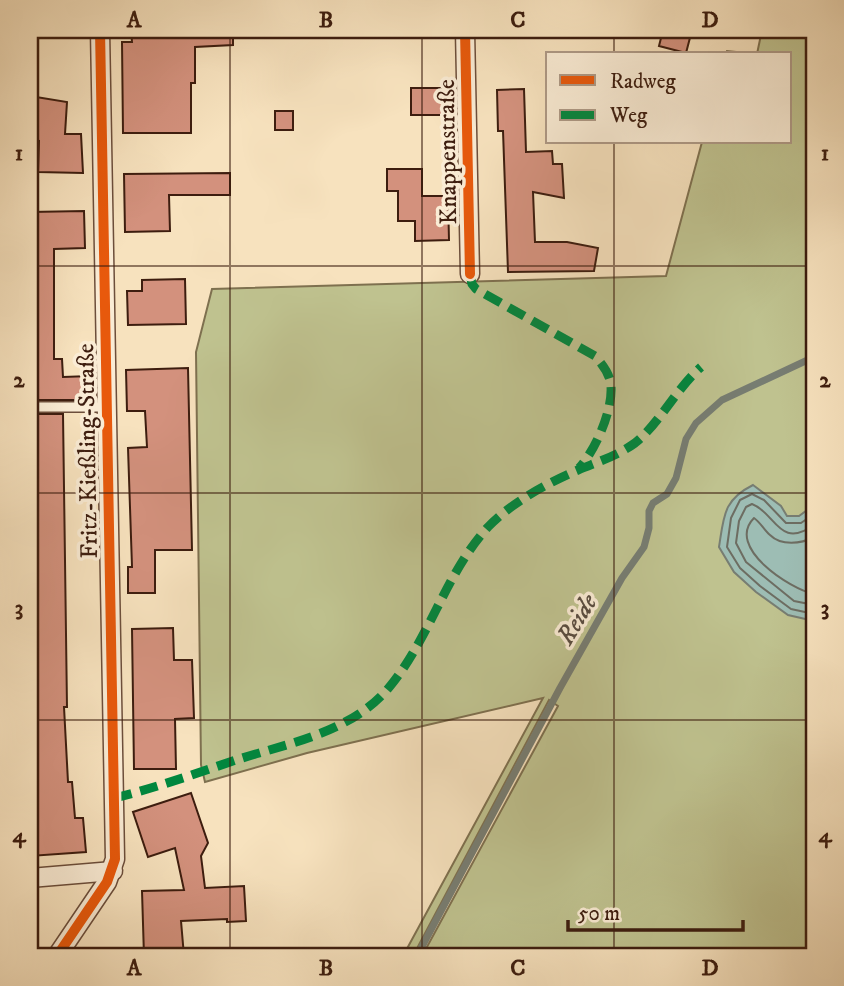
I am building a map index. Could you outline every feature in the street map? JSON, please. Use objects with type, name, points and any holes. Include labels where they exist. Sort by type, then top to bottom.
[{"type":"street","name":"Fritz-Kießling-Straße","points":[[100,30],[115,859],[113,870]]},
{"type":"street","name":"Knappenstraße","points":[[465,30],[471,274]]},
{"type":"street","points":[[30,878],[113,870]]},
{"type":"street","points":[[57,956],[113,870]]},
{"type":"lane","points":[[30,407],[107,407]]},
{"type":"green space","points":[[762,30],[814,30],[814,956],[422,956],[558,706],[549,700],[413,956],[403,956],[543,698],[307,753],[205,782],[201,765],[196,352],[212,289],[666,276],[701,144],[792,144],[792,52],[757,52]]},
{"type":"water","points":[[753,485],[781,506],[787,516],[799,516],[814,505],[814,621],[788,615],[756,592],[734,572],[719,547],[724,518],[730,503]]},
{"type":"building","points":[[131,30],[233,30],[233,45],[195,47],[195,83],[191,83],[191,133],[123,133],[122,42],[132,42]]},
{"type":"building","points":[[663,30],[692,30],[686,52],[659,46]]},
{"type":"building","points":[[411,88],[444,88],[444,115],[411,115]]},
{"type":"building","points":[[524,89],[526,152],[552,151],[553,164],[562,164],[564,198],[533,192],[535,242],[567,242],[598,248],[594,271],[508,272],[503,131],[498,131],[497,90]]},
{"type":"building","points":[[30,96],[67,102],[65,134],[81,134],[83,173],[38,172],[39,141],[30,140]]},
{"type":"building","points":[[275,111],[293,111],[293,130],[275,130]]},
{"type":"building","points":[[387,169],[422,169],[422,196],[448,196],[449,240],[415,241],[415,221],[398,221],[398,191],[387,191]]},
{"type":"building","points":[[230,173],[230,195],[169,195],[170,231],[125,232],[124,174]]},
{"type":"building","points":[[84,211],[85,248],[54,249],[54,359],[62,359],[63,377],[90,376],[91,400],[30,400],[30,212]]},
{"type":"building","points":[[185,279],[186,324],[128,325],[127,291],[142,291],[142,280]]},
{"type":"building","points":[[188,368],[192,550],[155,550],[155,593],[128,593],[128,567],[132,567],[128,448],[147,447],[145,411],[127,411],[126,370]]},
{"type":"building","points":[[30,414],[63,414],[67,707],[64,707],[68,782],[72,782],[75,818],[83,818],[86,852],[30,856],[30,824],[34,823],[30,770]]},
{"type":"building","points":[[173,628],[174,660],[192,660],[194,718],[175,719],[176,769],[134,769],[132,629]]},
{"type":"building","points":[[191,793],[208,843],[201,856],[205,888],[244,886],[246,921],[181,921],[184,956],[144,956],[142,891],[184,890],[175,848],[148,857],[133,812]]},
{"type":"waterway","name":"Reide","points":[[417,956],[560,688],[622,578],[644,547],[649,528],[649,511],[653,503],[667,494],[676,478],[686,439],[696,423],[722,400],[814,357]]},
{"type":"marked path","points":[[470,274],[476,289],[595,356],[606,370],[611,390],[607,414],[598,439],[579,468]]},
{"type":"marked path","points":[[114,798],[320,734],[359,714],[376,701],[405,666],[461,564],[488,527],[507,510],[542,487],[635,443],[701,367]]},
{"type":"cycle path","points":[[57,956],[107,882],[115,859],[100,30]]},
{"type":"cycle path","points":[[465,30],[470,274]]}]
